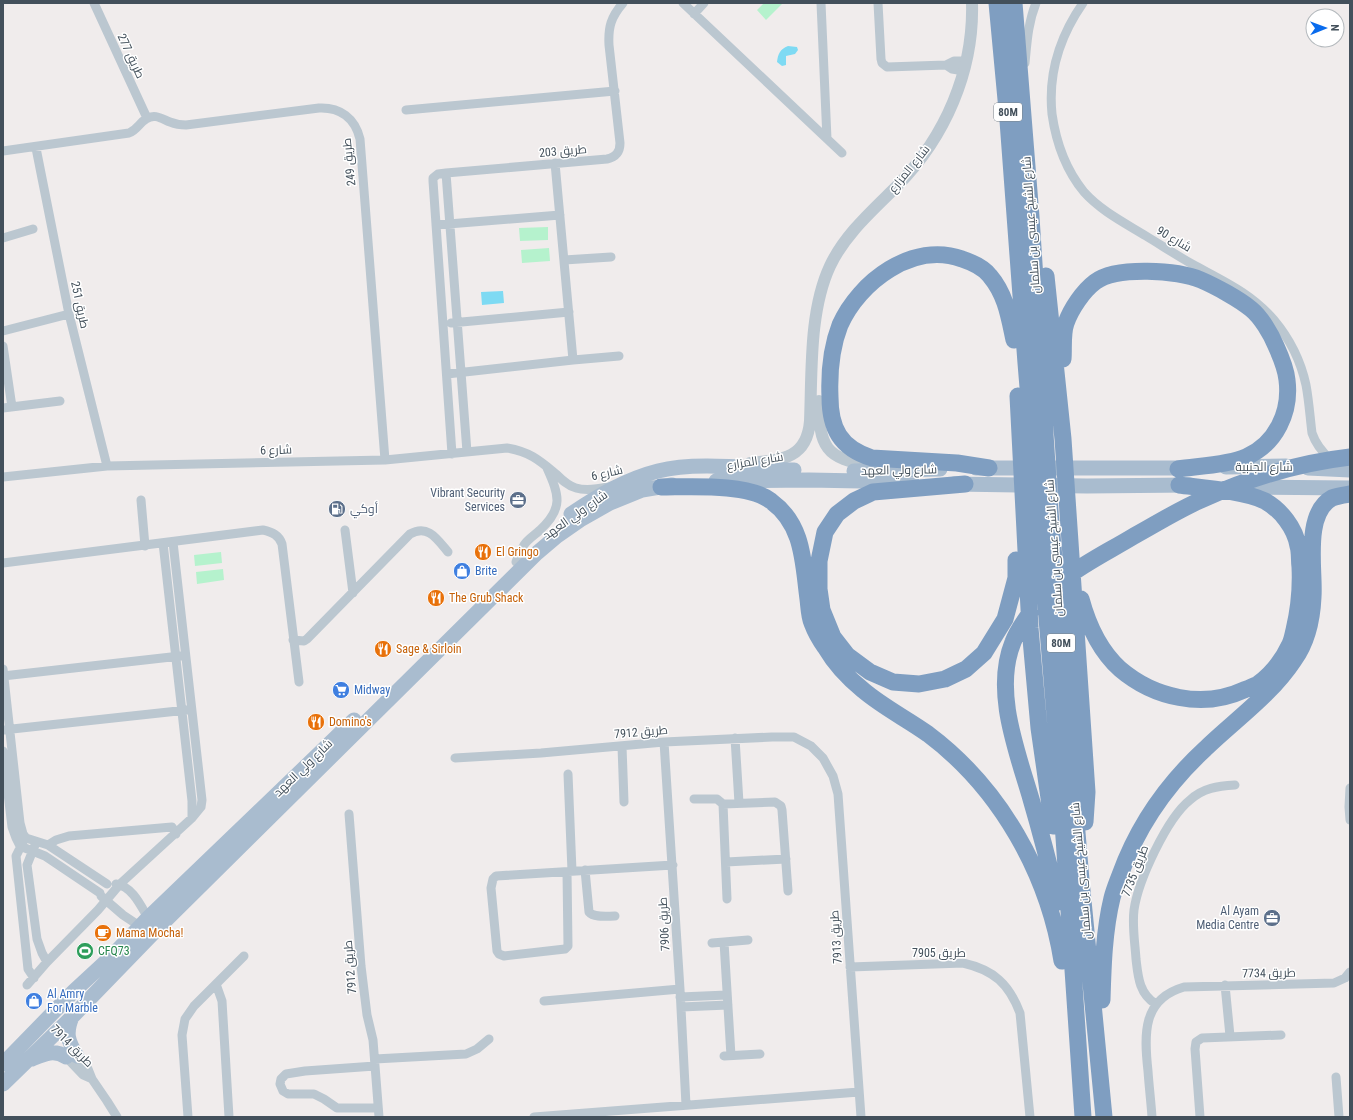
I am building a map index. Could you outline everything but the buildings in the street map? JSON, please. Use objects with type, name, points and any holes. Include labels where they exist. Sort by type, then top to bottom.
[{"type":"highway","name":"شارع الشيخ عيسى بن سلمان","points":[[1014,3],[1032,225],[1050,511],[1081,880],[1104,1117]]},
{"type":"highway","points":[[1020,3],[1025,70],[1063,440],[1087,792],[1081,880]]},
{"type":"highway","name":"شارع الشيخ عيسى بن سلمان","points":[[996,6],[1008,121],[1059,764],[1083,1117]]},
{"type":"highway","points":[[1008,121],[1003,179],[1019,414],[1025,563],[1037,705],[1054,836],[1071,944]]},
{"type":"highway","points":[[989,468],[957,463],[872,458],[860,454],[844,442],[833,426],[830,412],[831,357],[840,326],[856,300],[872,282],[903,262],[920,257],[938,255],[955,256],[968,261],[989,274],[1004,298],[1014,340]]},
{"type":"highway","points":[[1178,477],[1245,458],[1260,449],[1273,436],[1282,420],[1287,404],[1287,380],[1281,358],[1271,334],[1251,309],[1193,265]]},
{"type":"highway","points":[[1063,440],[1062,372],[1065,324],[1076,302],[1095,282],[1116,273],[1146,271],[1175,274],[1200,280],[1251,309]]},
{"type":"highway","points":[[965,484],[873,492],[854,501],[837,514],[825,532],[819,561],[819,589],[822,610],[833,637],[847,655],[870,672],[893,682],[920,684],[945,679],[966,669],[984,653],[1005,619],[1016,578],[1019,414]]},
{"type":"highway","points":[[1072,971],[1063,923],[1045,849],[1010,730],[1006,678],[1012,642],[1019,630],[1042,600],[1060,582],[1081,567],[1178,512],[1223,490],[1246,481],[1292,467],[1350,457]]},
{"type":"highway","points":[[1071,560],[1085,614],[1097,642],[1108,656],[1134,679],[1149,688],[1176,697],[1205,700],[1233,695],[1258,684],[1277,665],[1291,643],[1298,613],[1301,579],[1298,545],[1289,523],[1278,511],[1265,502],[1250,496],[1178,477]]},
{"type":"highway","points":[[661,487],[738,489],[770,500],[787,515],[799,539],[812,622],[824,646],[840,669],[864,691],[929,735],[963,764],[997,803],[1022,843],[1045,893],[1059,942],[1078,1058]]},
{"type":"highway","points":[[1100,1068],[1103,963],[1106,930],[1112,897],[1127,854],[1150,812],[1176,777],[1267,693],[1286,672],[1300,651],[1310,624],[1313,597],[1313,530],[1318,516],[1325,504],[1332,498],[1350,494]]},
{"type":"main road","name":"شارع الجنبية","points":[[1178,477],[1266,466],[1350,470]]},
{"type":"main road","name":"شارع ولي العهد","points":[[3,1064],[40,1025],[145,922],[516,562],[553,527],[606,492],[633,479],[659,471],[686,467],[842,471],[1087,468],[1178,477]]},
{"type":"main road","name":"شارع الجنبية","points":[[1178,477],[1273,488],[1350,488]]},
{"type":"main road","name":"شارع ولي العهد","points":[[3,1084],[72,1017],[179,907],[537,553],[557,536],[580,520],[610,503],[642,490],[685,483],[720,481],[786,480],[1087,486],[1178,477]]},
{"type":"main road","points":[[102,986],[118,961],[147,930],[145,922]]},
{"type":"main road","points":[[72,1017],[67,1032],[72,1057]]},
{"type":"main road","points":[[26,1062],[46,1053],[61,1053],[72,1057]]},
{"type":"street","name":"طريق 277","points":[[94,3],[147,118]]},
{"type":"street","name":"طريق 203","points":[[446,173],[613,158],[620,149],[620,143],[608,32],[614,13],[623,3]]},
{"type":"street","points":[[683,3],[842,153]]},
{"type":"street","points":[[694,14],[704,3]]},
{"type":"street","points":[[821,3],[827,139]]},
{"type":"street","points":[[878,3],[881,59],[884,66],[890,68],[946,65],[952,69],[966,66]]},
{"type":"street","name":"شارع المزارع","points":[[721,467],[785,458],[797,451],[805,440],[810,427],[813,343],[822,287],[836,255],[850,235],[909,173],[927,149],[952,105],[966,66],[972,28],[972,3]]},
{"type":"street","points":[[1025,70],[1027,34],[1030,17],[1036,3]]},
{"type":"street","name":"شارع 90","points":[[1082,3],[1066,29],[1055,59],[1051,101],[1054,126],[1060,150],[1071,172],[1085,192],[1114,217],[1193,265],[1221,278],[1263,308],[1284,333],[1300,367],[1306,385],[1314,441],[1318,448],[1332,461],[1350,470]]},
{"type":"street","points":[[406,110],[615,91]]},
{"type":"street","name":"طريق 249","points":[[147,118],[156,116],[178,124],[193,125],[326,108],[340,111],[351,120],[360,139],[385,460]]},
{"type":"street","points":[[3,152],[129,133],[137,129],[147,118]]},
{"type":"street","name":"طريق 251","points":[[36,148],[69,314],[107,466]]},
{"type":"street","points":[[555,163],[573,360]]},
{"type":"street","points":[[452,454],[433,178],[438,174],[446,173],[456,322],[467,452]]},
{"type":"street","points":[[436,226],[560,215]]},
{"type":"street","points":[[3,238],[33,229]]},
{"type":"street","points":[[564,260],[612,256]]},
{"type":"street","points":[[444,324],[569,312]]},
{"type":"street","points":[[3,331],[69,314]]},
{"type":"street","name":"شارع المزارع","points":[[816,320],[819,342],[819,424],[822,438],[830,451],[842,459],[856,464],[879,466],[890,470]]},
{"type":"street","points":[[3,346],[7,407],[60,401]]},
{"type":"street","points":[[447,374],[619,356]]},
{"type":"street","name":"شارع 6","points":[[3,477],[107,466],[385,460],[507,448],[522,450],[546,465],[566,483],[576,488],[598,489],[633,479]]},
{"type":"street","points":[[516,562],[524,545],[549,522],[556,511],[557,498],[555,486],[546,465]]},
{"type":"street","points":[[141,500],[145,546]]},
{"type":"street","points":[[3,563],[264,530],[274,533],[280,539],[282,544],[299,682]]},
{"type":"street","points":[[345,530],[353,593]]},
{"type":"street","points":[[293,640],[304,641],[307,639],[410,534],[415,531],[424,531],[432,534],[448,552]]},
{"type":"street","points":[[26,985],[106,901],[120,884],[176,834],[200,808],[202,800],[173,542]]},
{"type":"street","points":[[163,543],[192,801],[192,818]]},
{"type":"street","points":[[145,922],[129,891],[120,884],[107,884],[48,845],[26,838],[23,834],[6,730],[3,674],[186,655]]},
{"type":"street","points":[[6,730],[192,709]]},
{"type":"street","name":"طريق 7912","points":[[455,758],[541,753],[664,742],[735,738],[794,737],[811,746],[823,758]]},
{"type":"street","points":[[735,738],[739,803]]},
{"type":"street","name":"طريق 7906","points":[[664,742],[673,865],[686,1105]]},
{"type":"street","points":[[622,746],[624,802]]},
{"type":"street","points":[[3,752],[12,827],[20,846],[45,856],[100,893],[106,901],[123,916],[145,922]]},
{"type":"street","name":"طريق 7913","points":[[823,758],[833,776],[838,794],[861,1117]]},
{"type":"street","points":[[568,774],[569,872],[568,946],[565,949],[504,956],[496,951],[491,888],[493,879],[496,876],[569,872],[673,865]]},
{"type":"street","name":"طريق 7735","points":[[1156,1004],[1143,991],[1138,977],[1133,919],[1137,894],[1154,853],[1177,813],[1183,806],[1195,796],[1208,789],[1217,786],[1235,786]]},
{"type":"street","points":[[1350,788],[1350,820]]},
{"type":"street","points":[[694,800],[717,799],[723,804],[775,802],[781,806],[788,891]]},
{"type":"street","points":[[723,804],[727,899]]},
{"type":"street","name":"طريق 7912","points":[[349,814],[362,973],[367,1015],[373,1040],[379,1112]]},
{"type":"street","points":[[48,845],[56,840],[75,836],[172,828],[176,834]]},
{"type":"street","points":[[26,838],[20,846],[16,856],[28,969],[34,978]]},
{"type":"street","points":[[36,842],[27,865],[37,939],[47,962]]},
{"type":"street","points":[[726,862],[786,859]]},
{"type":"street","points":[[585,870],[589,912],[591,915],[595,916],[615,916]]},
{"type":"street","points":[[100,893],[107,884]]},
{"type":"street","points":[[712,943],[748,940]]},
{"type":"street","points":[[724,942],[728,1005],[727,1056],[760,1054]]},
{"type":"street","points":[[188,1117],[182,1035],[183,1024],[190,1010],[244,956]]},
{"type":"street","name":"طريق 7905","points":[[850,967],[963,963],[982,969],[999,979],[1012,995],[1020,1013],[1030,1117]]},
{"type":"street","name":"طريق 7734","points":[[1156,1004],[1169,993],[1184,987],[1334,983],[1345,978],[1350,972]]},
{"type":"street","points":[[216,984],[222,1001],[229,1117]]},
{"type":"street","points":[[1225,985],[1230,1036]]},
{"type":"street","points":[[544,1001],[680,993],[727,995]]},
{"type":"street","points":[[1152,1117],[1145,1038],[1147,1024],[1156,1004]]},
{"type":"street","points":[[681,1007],[728,1005]]},
{"type":"street","name":"طريق 7914","points":[[40,1025],[72,1057],[83,1075],[92,1079],[108,1101],[117,1117]]},
{"type":"street","points":[[1200,1117],[1195,1049],[1196,1042],[1202,1038],[1281,1035]]},
{"type":"street","points":[[379,1112],[337,1108],[314,1094],[288,1094],[283,1091],[280,1084],[283,1076],[292,1073],[375,1062],[466,1054],[477,1049],[489,1039]]},
{"type":"street","points":[[1336,1077],[1339,1117]]},
{"type":"street","points":[[534,1117],[580,1115],[661,1107],[859,1092]]},
{"type":"street","points":[[661,1107],[662,1117]]},
{"type":"green space","points":[[764,3],[783,3],[766,20],[757,10]]},
{"type":"green space","points":[[548,227],[548,240],[520,241],[519,228]]},
{"type":"green space","points":[[549,248],[550,261],[522,263],[521,250]]},
{"type":"green space","points":[[221,552],[222,563],[195,566],[194,555]]},
{"type":"green space","points":[[223,569],[224,580],[197,584],[196,572]]},
{"type":"water","points":[[788,46],[797,47],[798,50],[795,54],[786,56],[786,65],[782,66],[777,62],[778,57],[781,50]]},
{"type":"water","points":[[503,291],[504,303],[482,305],[481,292]]},
{"type":"place","name":"Vibrant Security Services","points":[[518,500]]},
{"type":"place","name":"أوكي","points":[[337,509]]},
{"type":"place","name":"El Gringo","points":[[483,552]]},
{"type":"place","name":"Brite","points":[[462,571]]},
{"type":"place","name":"The Grub Shack","points":[[436,598]]},
{"type":"place","name":"Sage & Sirloin","points":[[383,649]]},
{"type":"place","name":"Midway","points":[[341,690]]},
{"type":"place","name":"Domino's","points":[[316,722]]},
{"type":"place","name":"Al Ayam Media Centre","points":[[1272,918]]},
{"type":"place","name":"Mama Mocha!","points":[[103,933]]},
{"type":"place","name":"CFQ73","points":[[85,951]]},
{"type":"place","name":"Al Amry For Marble","points":[[34,1001]]}]
